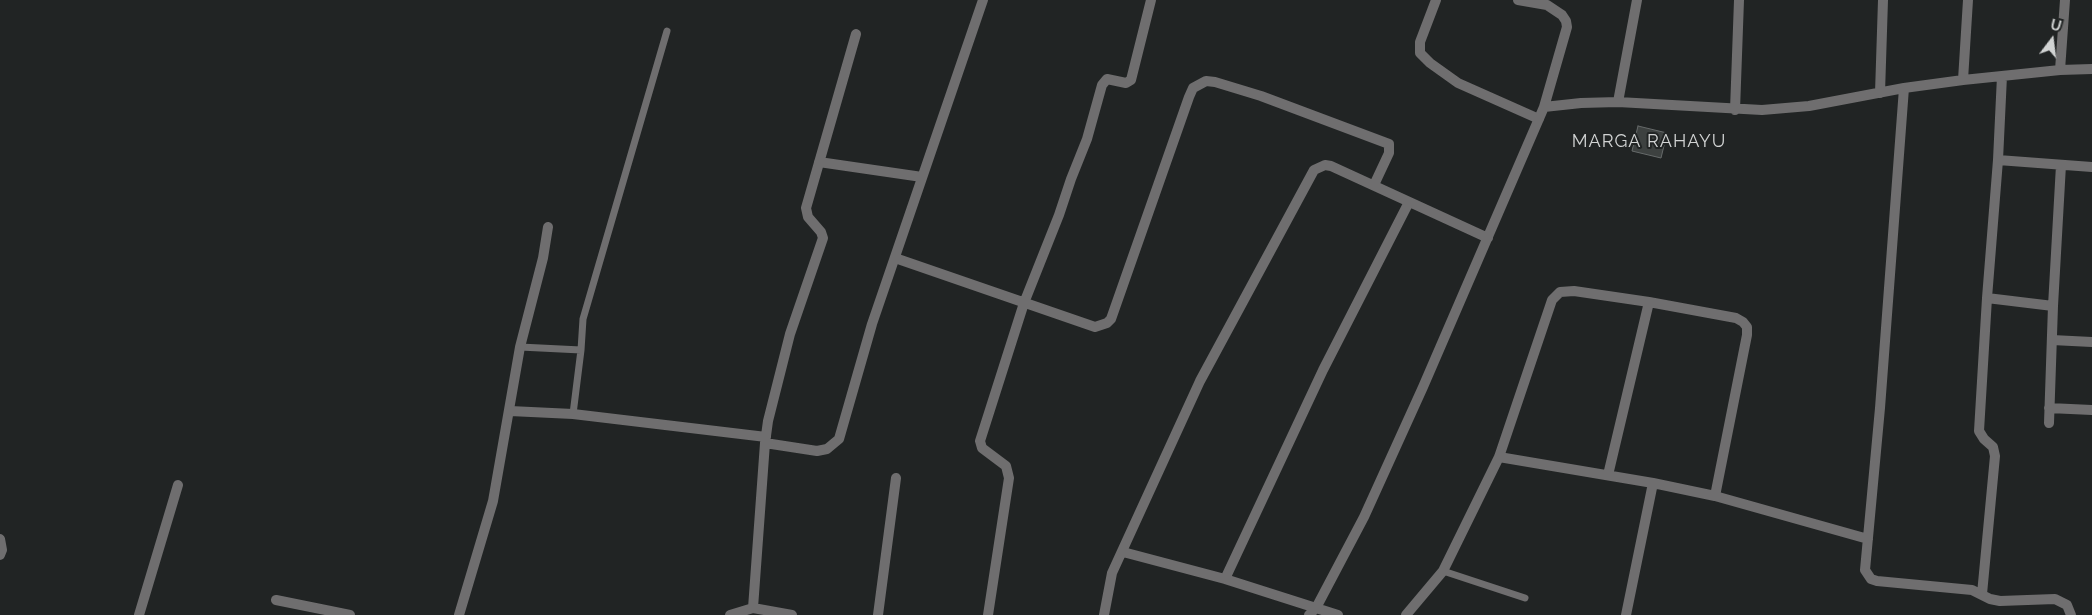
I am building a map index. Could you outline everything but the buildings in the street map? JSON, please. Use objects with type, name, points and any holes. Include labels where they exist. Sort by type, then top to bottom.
[{"type":"street","points":[[510,411],[573,414],[765,440],[817,450],[827,449],[839,440],[872,324],[983,0]]},
{"type":"street","points":[[988,615],[1009,478],[1006,466],[982,448],[980,441],[1024,304],[1087,139],[1102,85],[1107,78],[1126,83],[1131,80],[1151,0]]},
{"type":"street","points":[[1436,0],[1420,42],[1420,53],[1458,84],[1539,118]]},
{"type":"street","points":[[1312,611],[1364,517],[1544,107],[1567,27],[1566,21],[1562,15],[1547,6],[1518,0]]},
{"type":"street","points":[[1618,102],[1637,0]]},
{"type":"street","points":[[1735,110],[1739,0]]},
{"type":"street","points":[[1880,93],[1883,0]]},
{"type":"street","points":[[1963,80],[1968,0]]},
{"type":"street","points":[[2060,70],[2065,0]]},
{"type":"street","points":[[753,608],[765,440],[790,334],[823,238],[821,232],[806,213],[856,34]]},
{"type":"street","points":[[1544,107],[1618,102],[1762,110],[1810,106],[1904,88],[1963,80],[2060,70],[2092,69]]},
{"type":"street","points":[[1982,594],[1995,456],[1993,447],[1984,439],[1979,431],[2002,76]]},
{"type":"street","points":[[895,258],[1024,304],[1096,327],[1107,323],[1111,319],[1189,97],[1193,88],[1206,81],[1261,96],[1389,144],[1390,153],[1374,184]]},
{"type":"street","points":[[1904,88],[1865,570],[1871,579],[1916,586],[1972,590],[1990,599],[2000,601],[2055,599],[2067,605],[2071,615]]},
{"type":"street","points":[[1998,160],[2092,167]]},
{"type":"street","points":[[819,162],[922,176]]},
{"type":"street","points":[[1104,615],[1112,573],[1200,381],[1310,174],[1317,168],[1325,165],[1374,184],[1488,238]]},
{"type":"street","points":[[2049,423],[2052,306],[2061,165]]},
{"type":"street","points":[[1225,579],[1323,370],[1409,202]]},
{"type":"street","points":[[459,615],[493,501],[520,347],[548,227]]},
{"type":"street","points":[[1406,615],[1443,572],[1499,457],[1552,300],[1556,294],[1564,291],[1574,291],[1649,302],[1740,319],[1747,328],[1747,335],[1715,496]]},
{"type":"street","points":[[1987,298],[2052,306]]},
{"type":"street","points":[[1608,476],[1649,302]]},
{"type":"street","points":[[2052,340],[2092,342]]},
{"type":"street","points":[[2049,408],[2092,410]]},
{"type":"street","points":[[1499,457],[1653,483],[1715,496],[1868,539]]},
{"type":"street","points":[[878,615],[896,478]]},
{"type":"street","points":[[1626,615],[1653,483]]},
{"type":"street","points":[[139,615],[178,485]]},
{"type":"street","points":[[0,539],[2,550],[0,554]]},
{"type":"street","points":[[1122,552],[1225,579],[1312,611],[1338,615]]},
{"type":"street","points":[[276,600],[350,615]]},
{"type":"street","points":[[730,615],[753,608],[792,615]]},
{"type":"lane","points":[[573,414],[583,319],[667,31]]},
{"type":"lane","points":[[520,347],[581,350]]},
{"type":"lane","points":[[1443,572],[1525,598]]},
{"type":"district","name":"MARGA RAHAYU","points":[[1649,142]]}]
